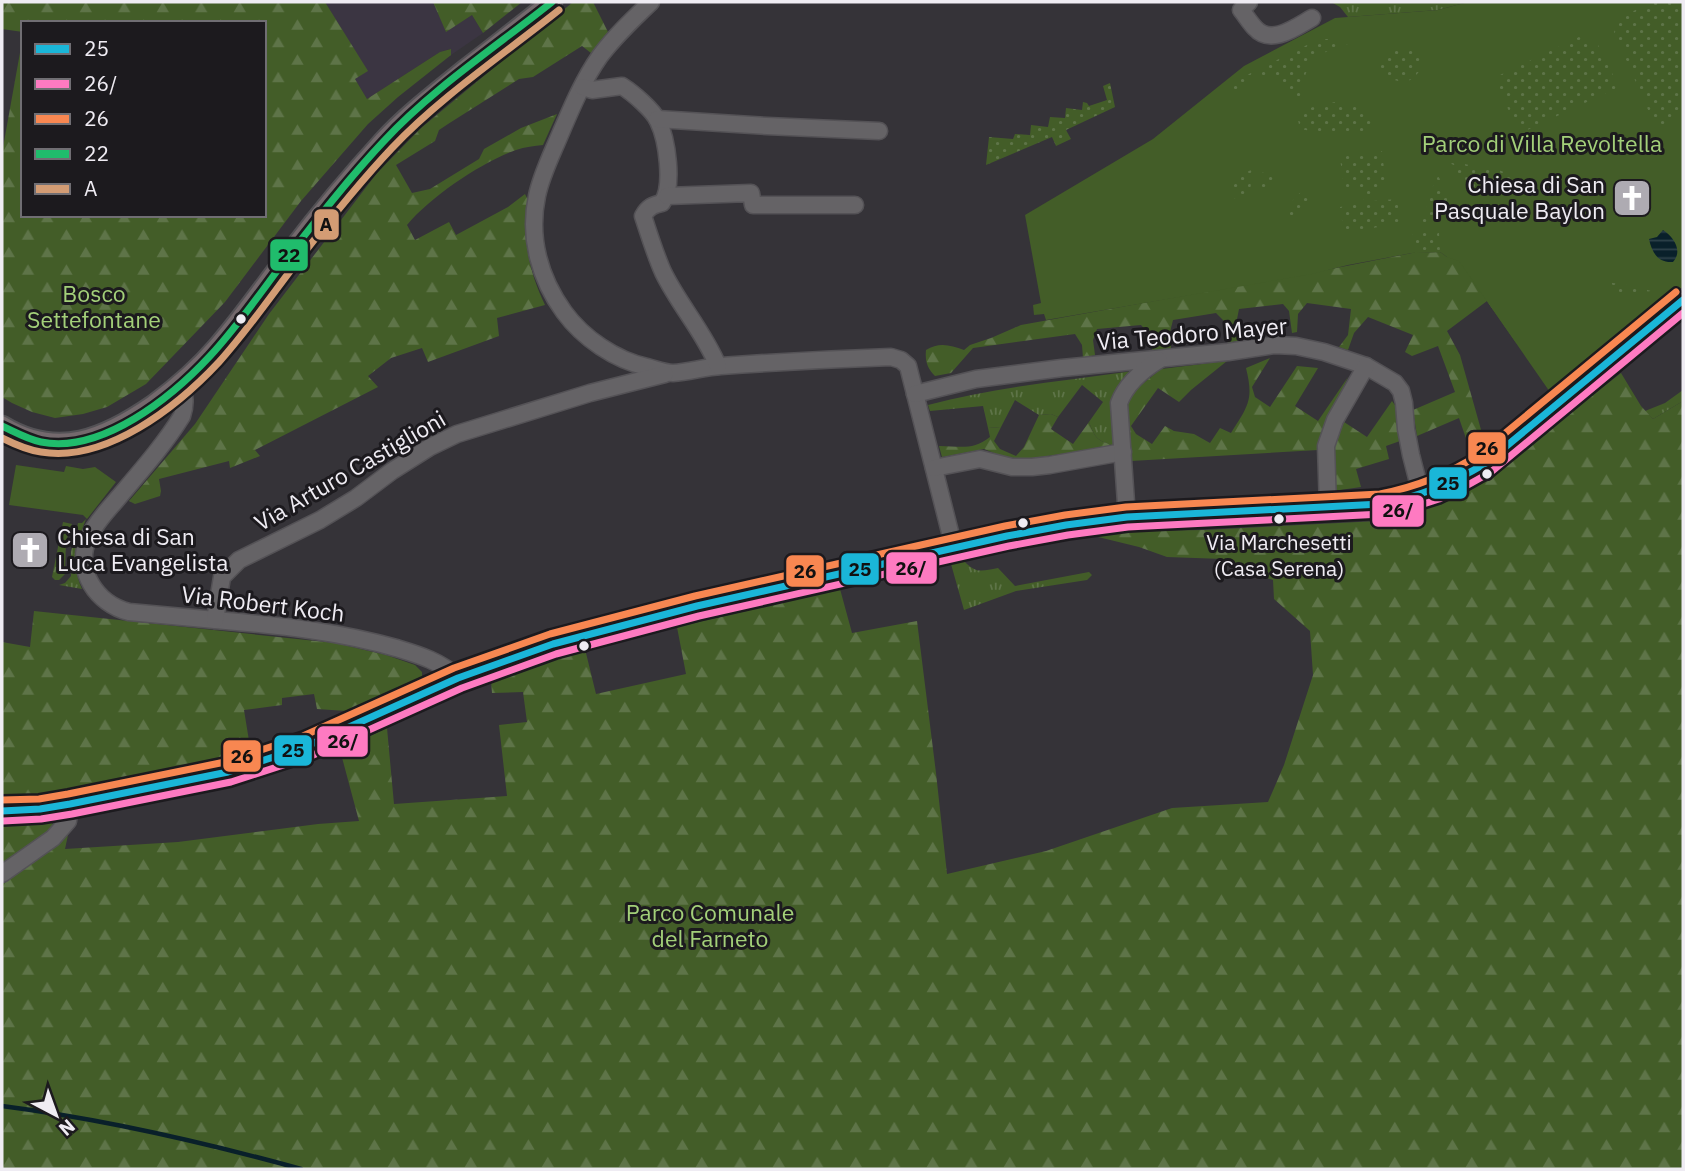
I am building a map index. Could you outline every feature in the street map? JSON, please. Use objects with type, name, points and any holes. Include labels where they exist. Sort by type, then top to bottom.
[{"type":"main road","points":[[2,426],[28,439],[44,442],[62,443],[96,438],[130,421],[181,384],[240,321],[299,242],[386,138],[444,87],[552,2]]},
{"type":"main road","points":[[2,811],[70,804],[216,775],[260,763],[307,746],[458,678],[553,644],[618,625],[954,548],[1043,529],[1127,517],[1398,502],[1471,472],[1486,463],[1683,300]]},
{"type":"street","points":[[652,2],[607,47],[570,110],[537,196],[535,244],[540,267],[553,297],[593,342],[643,366],[671,373]]},
{"type":"street","points":[[1249,2],[1241,10],[1256,30],[1265,35],[1278,35],[1312,18]]},
{"type":"street","points":[[583,87],[592,90],[622,86],[657,119],[667,157],[667,196],[662,203],[647,209],[643,216],[663,272],[710,347],[718,366]]},
{"type":"street","points":[[657,119],[879,131]]},
{"type":"street","points":[[667,196],[751,193],[753,205],[855,205]]},
{"type":"street","name":"Via Teodoro Mayer","points":[[915,394],[976,379],[1062,368],[1274,345],[1296,346],[1366,366],[1395,383],[1401,391],[1404,403],[1410,455],[1421,494]]},
{"type":"street","name":"Via Arturo Castiglioni","points":[[215,620],[222,577],[239,560],[320,520],[430,447],[457,435],[590,393],[671,373],[718,366],[891,357],[908,366],[915,394]]},
{"type":"street","points":[[1127,517],[1119,403],[1123,393],[1141,371],[1161,359]]},
{"type":"street","points":[[1328,507],[1326,446],[1335,420],[1366,366]]},
{"type":"street","name":"Via Robert Koch","points":[[181,384],[186,406],[182,416],[93,529],[84,549],[84,566],[92,588],[103,600],[129,612],[304,628],[361,638],[419,655],[449,669],[458,678]]},
{"type":"street","points":[[915,394],[954,548]]},
{"type":"street","points":[[934,468],[980,459],[1012,467],[1041,466],[1123,453]]},
{"type":"street","points":[[2,874],[53,838],[68,821],[70,804]]},
{"type":"shaded area","points":[[325,2],[433,2],[446,31],[472,15],[483,33],[451,55],[450,49],[440,52],[367,99],[355,79],[367,71]]},
{"type":"green space","name":"Bosco Settefontane","points":[[2,2],[325,2],[368,71],[355,79],[367,99],[440,52],[451,49],[451,55],[368,124],[301,201],[225,302],[146,384],[107,407],[55,418],[32,412],[2,397],[2,153],[21,47],[21,217],[266,217],[266,21],[21,21],[21,32],[2,29]]},
{"type":"green space","points":[[433,2],[522,2],[483,33],[472,15],[446,32]]},
{"type":"green space","points":[[573,2],[593,2],[608,32],[591,53],[582,46],[533,77],[519,79],[439,130],[435,141],[396,165],[412,193],[430,189],[479,159],[484,149],[521,128],[557,114],[543,145],[516,150],[473,172],[429,203],[407,225],[415,240],[449,222],[456,235],[508,207],[525,194],[528,204],[528,256],[545,305],[497,318],[499,336],[428,362],[422,348],[391,358],[368,376],[378,387],[255,450],[260,456],[230,468],[229,461],[159,479],[160,496],[135,504],[129,501],[195,424],[269,314],[377,173],[421,128]]},
{"type":"green space","points":[[1331,2],[1468,2],[1438,10],[1348,17],[1340,7]]},
{"type":"green space","name":"Parco di Villa Revoltella","points":[[1468,2],[1683,2],[1683,287],[1552,395],[1459,261],[1440,252],[1412,253],[1312,274],[1046,320],[1044,314],[1034,315],[1033,305],[1041,303],[1025,215],[1153,139],[1244,66],[1335,18],[1438,10]]},
{"type":"green space","points":[[1653,2],[1683,2],[1683,106],[1670,121],[1656,128],[1614,32],[1616,19]]},
{"type":"green space","points":[[1583,35],[1596,41],[1619,87],[1523,132],[1512,118],[1500,91],[1500,75]]},
{"type":"green space","points":[[1319,39],[1332,39],[1348,44],[1327,51],[1313,62],[1305,77],[1300,99],[1277,81],[1264,77],[1251,80],[1238,92],[1228,90],[1243,77]]},
{"type":"green space","points":[[1403,48],[1427,56],[1416,75],[1410,80],[1400,81],[1381,72],[1375,64],[1391,50]]},
{"type":"green space","points":[[1110,83],[1115,107],[1066,130],[1071,139],[1056,146],[1052,137],[986,165],[989,137],[1013,139],[1015,134],[1030,135],[1031,125],[1048,127],[1050,117],[1065,118],[1066,108],[1082,110],[1083,102],[1089,106],[1107,100],[1103,86]]},
{"type":"green space","points":[[1335,102],[1357,107],[1372,124],[1363,131],[1348,134],[1300,129],[1296,111]]},
{"type":"green space","points":[[1382,151],[1386,186],[1371,188],[1373,201],[1397,199],[1401,223],[1344,233],[1340,207],[1364,203],[1362,189],[1344,192],[1340,157]]},
{"type":"green space","points":[[1436,157],[1499,170],[1522,180],[1494,192],[1478,193],[1461,182],[1456,166]]},
{"type":"green space","points":[[1251,170],[1273,175],[1274,181],[1266,195],[1259,193],[1264,179],[1262,175],[1255,174],[1250,192],[1233,199],[1236,181]]},
{"type":"green space","points":[[1436,173],[1447,196],[1444,216],[1437,222],[1421,222],[1431,195]]},
{"type":"green space","points":[[1304,191],[1314,202],[1287,224],[1293,200]]},
{"type":"green space","points":[[1412,232],[1439,232],[1440,252],[1415,253]]},
{"type":"green space","points":[[1440,252],[1447,257],[1469,255],[1517,344],[1487,301],[1447,331],[1460,355],[1485,444],[1470,450],[1459,418],[1417,436],[1413,410],[1455,392],[1438,346],[1412,356],[1405,352],[1413,335],[1368,317],[1354,333],[1348,350],[1339,347],[1348,335],[1351,309],[1307,303],[1298,314],[1297,332],[1292,333],[1289,311],[1283,304],[1239,309],[1237,319],[1241,340],[1228,343],[1223,320],[1216,313],[1173,320],[1170,332],[1171,348],[1153,353],[1148,333],[1141,325],[1097,329],[1093,340],[1095,355],[1083,358],[1082,345],[1075,334],[973,348],[951,373],[935,376],[926,361],[926,350],[931,347],[945,345],[964,350],[970,345],[1021,325],[1412,253]]},
{"type":"green space","points":[[1606,282],[1634,286],[1651,291],[1618,296]]},
{"type":"green space","points":[[1270,358],[1252,387],[1255,397],[1270,407],[1297,366],[1318,368],[1295,406],[1318,421],[1348,377],[1318,450],[1131,461],[1125,405],[1135,390],[1161,369],[1227,361],[1179,402],[1158,388],[1131,426],[1136,434],[1152,444],[1165,426],[1174,431],[1194,434],[1210,443],[1220,428],[1231,433],[1245,409],[1249,396],[1246,368]]},
{"type":"green space","points":[[1133,371],[1118,391],[1112,406],[1111,422],[1115,446],[1101,441],[1093,432],[1089,422],[1103,402],[1082,385],[1058,417],[1051,414],[1039,415],[1015,400],[1001,427],[988,428],[983,406],[930,411],[928,405],[1004,389]]},
{"type":"green space","name":"Parco Comunale del Farneto","points":[[1621,373],[1641,406],[1653,419],[1683,401],[1683,1169],[2,1169],[2,882],[68,835],[65,849],[178,842],[359,821],[340,750],[387,728],[394,804],[507,796],[499,725],[527,722],[523,692],[492,693],[491,681],[585,649],[596,694],[686,674],[677,627],[840,589],[852,633],[917,621],[947,874],[1046,851],[1172,808],[1268,802],[1284,765],[1313,675],[1310,631],[1274,599],[1273,580],[1225,564],[1224,559],[1167,557],[1090,535],[1378,521],[1405,514],[1483,481]]},
{"type":"green space","points":[[1683,390],[1683,401],[1653,419],[1645,411],[1665,403]]},
{"type":"green space","points":[[1392,401],[1397,408],[1400,441],[1386,446],[1389,459],[1356,469],[1361,487],[1333,491],[1333,451],[1344,422],[1367,437]]},
{"type":"green space","points":[[1051,414],[1058,417],[1051,429],[1073,444],[1089,422],[1098,438],[1115,446],[1020,460],[984,449],[942,457],[939,446],[966,447],[977,444],[990,437],[988,428],[1001,427],[994,441],[1000,449],[1016,456],[1024,447],[1039,415]]},
{"type":"green space","points":[[16,465],[64,472],[66,466],[83,469],[95,467],[116,482],[87,519],[83,515],[9,505]]},
{"type":"green space","points":[[86,519],[79,537],[75,561],[82,589],[59,585],[71,576],[71,552],[78,523]]},
{"type":"green space","points":[[63,522],[72,524],[66,541],[65,574],[55,580],[52,577]]},
{"type":"green space","points":[[964,561],[972,568],[980,570],[998,568],[1015,586],[1089,572],[1092,575],[1087,580],[1016,591],[964,610],[951,564]]},
{"type":"green space","points":[[34,611],[335,643],[415,665],[422,672],[422,679],[418,686],[361,712],[317,709],[314,694],[282,698],[282,705],[244,710],[250,747],[282,743],[239,757],[128,782],[2,799],[2,642],[30,647]]},
{"type":"green space","points":[[52,822],[54,829],[2,868],[2,826]]},
{"type":"water","points":[[1663,230],[1676,244],[1677,253],[1673,262],[1660,259],[1650,244],[1649,239],[1657,237]]},
{"type":"waterway","points":[[2,1106],[153,1132],[301,1169]]},
{"type":"transit line","name":"22","points":[[2,426],[36,441],[64,443],[111,431],[156,404],[194,372],[220,345],[334,199],[403,122],[444,86],[552,2]]},
{"type":"transit line","name":"A","points":[[2,438],[41,452],[66,453],[90,449],[139,428],[183,397],[219,362],[331,218],[392,148],[451,94],[559,10]]},
{"type":"transit line","name":"26","points":[[2,800],[39,799],[225,762],[303,736],[454,668],[550,634],[695,596],[1005,526],[1126,507],[1380,494],[1406,488],[1444,474],[1480,454],[1676,292]]},
{"type":"transit line","name":"25","points":[[2,811],[70,804],[228,772],[307,746],[458,678],[553,644],[697,606],[1007,536],[1127,517],[1381,504],[1409,497],[1448,483],[1486,463],[1683,300]]},
{"type":"transit line","name":"26/","points":[[3,821],[72,814],[231,782],[311,756],[462,688],[556,654],[699,616],[1009,546],[1128,527],[1382,514],[1411,508],[1439,499],[1491,472],[1683,313]]},
{"type":"place","name":"Chiesa di San Pasquale Baylon","points":[[1632,198]]},
{"type":"place","name":"Via Marchesetti (Casa Serena)","points":[[1279,519]]},
{"type":"place","name":"Chiesa di San Luca Evangelista","points":[[30,550]]}]
